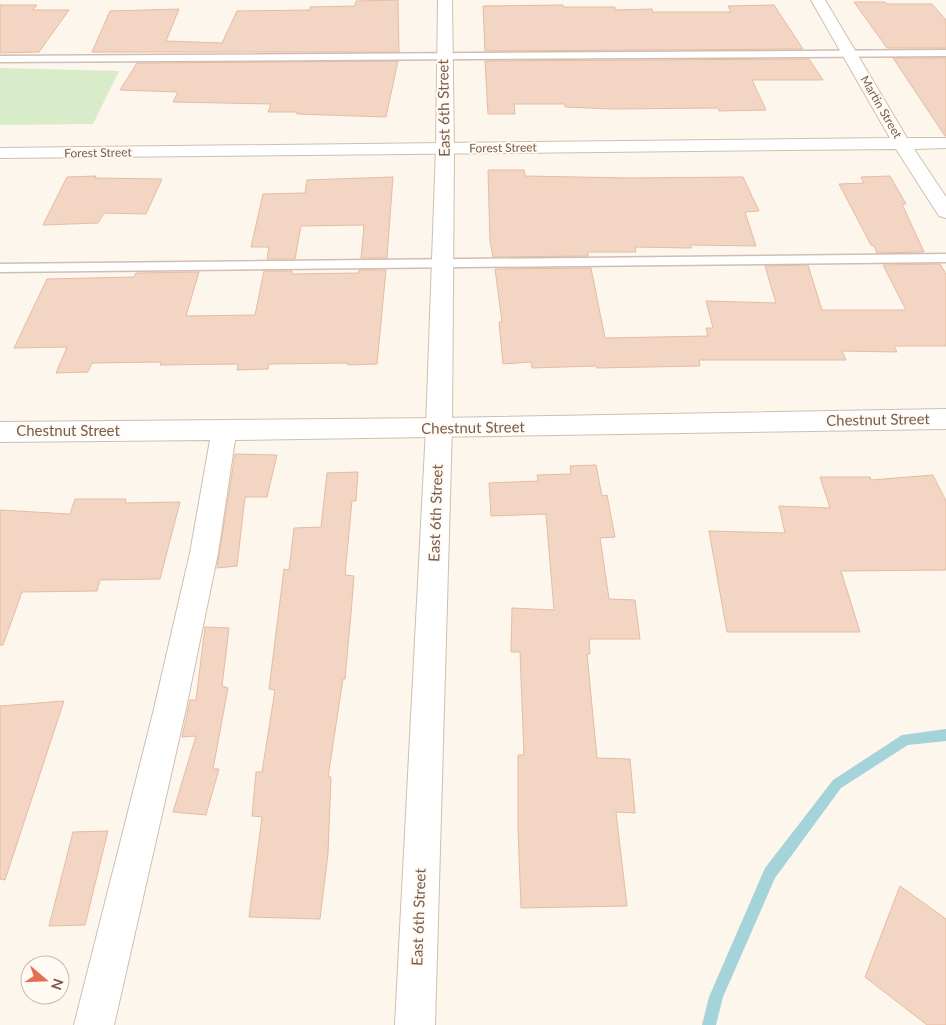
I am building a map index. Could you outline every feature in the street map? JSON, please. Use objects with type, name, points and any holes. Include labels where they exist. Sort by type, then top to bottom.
[{"type":"street","name":"East 6th Street","points":[[415,1025],[439,428],[445,148],[445,0]]},
{"type":"street","name":"Martin Street","points":[[818,0],[902,144],[946,212]]},
{"type":"street","name":"Forest Street","points":[[0,153],[946,143]]},
{"type":"street","name":"Chestnut Street","points":[[0,432],[439,428],[946,419]]},
{"type":"street","points":[[94,1025],[170,713],[204,552],[224,430]]},
{"type":"lane","points":[[0,59],[946,53]]},
{"type":"lane","points":[[0,268],[946,258]]},
{"type":"green space","points":[[0,68],[119,71],[93,124],[0,125]]},
{"type":"building","points":[[398,0],[399,52],[92,52],[110,11],[179,9],[166,41],[222,43],[237,11],[310,10],[310,7],[355,6],[356,1]]},
{"type":"building","points":[[854,2],[932,4],[946,20],[946,48],[887,48]]},
{"type":"building","points":[[0,5],[37,5],[33,10],[69,10],[39,52],[0,53]]},
{"type":"building","points":[[563,5],[563,7],[615,7],[615,10],[652,9],[653,12],[731,12],[728,6],[774,5],[803,49],[485,51],[483,6]]},
{"type":"building","points":[[893,58],[946,58],[946,136],[945,136]]},
{"type":"building","points":[[809,59],[823,80],[752,80],[766,110],[719,111],[718,108],[612,109],[565,107],[565,104],[514,104],[515,114],[488,114],[485,61]]},
{"type":"building","points":[[398,61],[386,117],[268,112],[271,104],[173,102],[178,92],[120,90],[137,63]]},
{"type":"building","points":[[488,170],[524,170],[525,176],[629,178],[743,177],[759,211],[745,212],[756,246],[691,245],[691,248],[635,247],[636,252],[588,252],[588,256],[493,257],[490,241]]},
{"type":"building","points":[[96,176],[95,178],[162,179],[146,214],[104,213],[98,223],[43,225],[67,177]]},
{"type":"building","points":[[890,176],[906,204],[902,204],[924,252],[877,253],[839,184],[864,183],[861,177]]},
{"type":"building","points":[[393,177],[387,258],[361,258],[364,225],[301,226],[295,259],[267,259],[269,247],[251,247],[263,194],[305,193],[307,180]]},
{"type":"building","points":[[940,264],[946,274],[946,346],[894,346],[897,352],[842,351],[846,360],[699,360],[700,366],[532,368],[531,362],[503,364],[499,322],[502,322],[495,269],[591,268],[605,338],[708,336],[706,328],[713,328],[706,301],[776,303],[765,266],[808,265],[822,310],[906,310],[883,265]]},
{"type":"building","points":[[359,270],[386,270],[377,364],[269,364],[268,369],[237,370],[238,364],[160,365],[161,362],[92,363],[88,372],[56,373],[67,347],[14,348],[47,279],[134,277],[136,273],[199,272],[186,316],[255,315],[264,271],[292,271],[292,274],[359,273]]},
{"type":"building","points":[[235,454],[277,455],[267,497],[245,497],[237,566],[217,568]]},
{"type":"building","points":[[596,465],[602,496],[607,495],[615,537],[600,538],[609,599],[635,600],[640,639],[589,639],[590,654],[587,654],[597,758],[630,759],[635,813],[616,812],[627,906],[521,908],[518,755],[524,755],[520,652],[511,652],[512,608],[554,610],[546,514],[491,516],[489,483],[538,481],[537,475],[571,474],[570,466]]},
{"type":"building","points":[[358,472],[356,501],[352,501],[345,575],[354,576],[351,614],[345,679],[343,679],[328,777],[331,777],[328,854],[320,919],[249,917],[262,817],[252,816],[256,772],[262,772],[275,690],[269,689],[284,569],[289,570],[294,528],[321,527],[327,473]]},
{"type":"building","points":[[933,475],[946,501],[946,570],[841,571],[860,632],[727,632],[709,531],[785,533],[779,506],[830,508],[820,477],[870,477],[871,480]]},
{"type":"building","points":[[75,499],[126,499],[125,503],[180,502],[160,579],[100,580],[97,591],[22,592],[3,645],[0,645],[0,510],[70,514]]},
{"type":"building","points":[[205,627],[229,628],[222,686],[228,688],[213,769],[219,769],[206,815],[173,812],[196,736],[182,737],[190,700],[196,700]]},
{"type":"building","points":[[64,701],[5,880],[0,879],[0,706]]},
{"type":"building","points":[[108,831],[85,925],[49,926],[73,832]]},
{"type":"building","points":[[900,886],[946,919],[946,1025],[927,1025],[865,977]]},
{"type":"waterway","points":[[709,1025],[716,997],[770,873],[837,784],[906,739],[946,735]]}]
